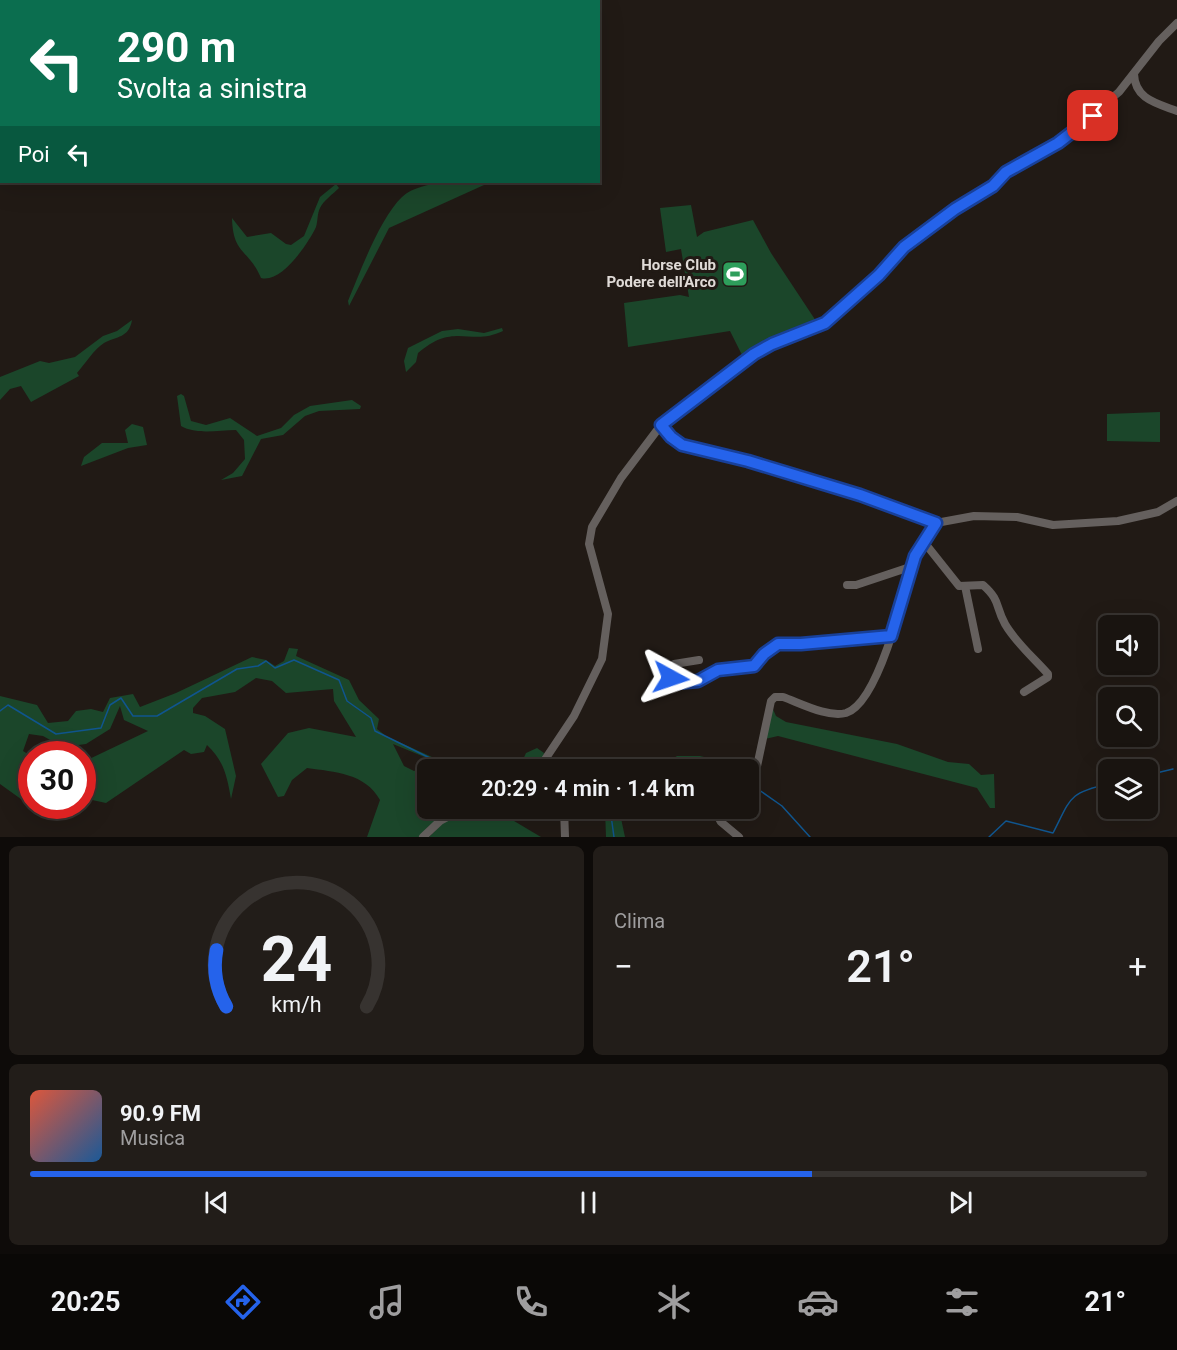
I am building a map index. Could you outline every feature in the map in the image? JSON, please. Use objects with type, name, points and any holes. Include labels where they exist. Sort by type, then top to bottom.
[{"type":"street","points":[[545,759],[574,716],[602,659],[608,614],[590,544],[592,527],[621,478],[661,425],[754,354],[772,344],[825,323],[879,275],[904,247],[955,209],[993,186],[1006,172],[1058,143],[1119,92],[1159,41],[1177,23]]},
{"type":"street","points":[[1134,74],[1134,86],[1140,95],[1177,111]]},
{"type":"street","points":[[661,425],[682,445],[748,461],[860,495],[936,523],[974,516],[1017,517],[1053,525],[1118,521],[1158,512],[1177,501]]},
{"type":"street","points":[[759,759],[771,701],[775,697],[783,697],[829,712],[845,713],[855,707],[871,686],[883,662],[910,567],[936,523]]},
{"type":"street","points":[[924,542],[959,586],[982,585],[989,590],[998,600],[1004,622],[1013,635],[1048,674],[1048,677],[1024,692]]},
{"type":"street","points":[[847,585],[856,585],[910,567]]},
{"type":"street","points":[[965,586],[978,649]]},
{"type":"street","points":[[699,660],[674,664],[671,678],[675,683],[687,684],[718,670],[754,666],[764,654],[778,644],[891,636]]},
{"type":"street","points":[[423,837],[444,819]]},
{"type":"street","points":[[564,819],[565,837]]},
{"type":"street","points":[[719,819],[739,837]]},
{"type":"green space","points":[[437,183],[482,183],[484,185],[389,228],[349,306],[348,301],[371,246],[386,218],[402,197],[421,187]]},
{"type":"green space","points":[[336,184],[339,188],[321,205],[316,227],[293,261],[277,275],[261,278],[235,239],[232,218],[247,237],[271,233],[291,245],[304,236],[320,197]]},
{"type":"green space","name":"Horse Club Podere dell'Arco","points":[[691,205],[697,237],[704,232],[753,220],[771,253],[818,324],[743,357],[730,331],[628,347],[624,303],[680,295],[689,297],[681,249],[666,252],[660,208]]},
{"type":"green space","points":[[132,320],[128,330],[122,336],[104,343],[97,349],[77,373],[79,376],[31,402],[21,386],[10,389],[0,400],[0,377],[40,361],[49,363],[75,357],[103,336],[117,331]]},
{"type":"green space","points":[[502,328],[503,331],[481,337],[442,338],[418,353],[416,362],[406,372],[404,361],[408,348],[442,331],[458,329],[484,333]]},
{"type":"green space","points":[[181,394],[184,396],[191,421],[206,425],[230,418],[257,436],[281,428],[294,415],[310,406],[352,400],[361,406],[360,409],[319,411],[305,416],[283,435],[261,439],[242,476],[221,480],[233,473],[245,459],[244,440],[236,430],[201,431],[181,426],[177,396]]},
{"type":"green space","points":[[1160,412],[1160,442],[1107,441],[1107,414]]},
{"type":"green space","points":[[132,424],[143,427],[147,445],[128,448],[81,466],[84,457],[102,443],[128,443],[125,430]]},
{"type":"green space","points":[[289,648],[298,649],[296,656],[349,680],[359,700],[379,719],[377,729],[386,736],[436,759],[429,759],[393,744],[404,766],[414,771],[417,769],[417,819],[441,819],[429,826],[419,837],[367,837],[380,800],[374,791],[358,779],[348,775],[307,768],[292,780],[284,796],[278,797],[261,764],[288,733],[309,728],[356,737],[334,701],[333,689],[286,693],[272,681],[256,678],[235,692],[202,698],[193,708],[193,713],[205,716],[225,729],[236,776],[231,799],[224,769],[207,745],[204,752],[191,754],[184,750],[106,803],[96,801],[96,756],[148,731],[124,720],[120,706],[110,729],[91,741],[52,741],[43,736],[29,734],[27,741],[18,741],[18,797],[0,784],[0,696],[37,705],[48,723],[68,721],[76,711],[91,709],[103,712],[110,698],[133,694],[140,707],[176,693],[252,657],[266,660],[275,666],[284,661]]},
{"type":"green space","points":[[772,707],[776,716],[786,722],[897,744],[948,762],[969,764],[981,775],[994,774],[995,808],[990,808],[977,788],[778,736],[765,739]]},
{"type":"green space","points":[[537,748],[544,753],[543,759],[523,759],[526,753]]},
{"type":"green space","points":[[677,756],[700,756],[712,759],[672,759]]},
{"type":"green space","points":[[447,819],[511,819],[541,837],[429,837]]},
{"type":"green space","points":[[605,819],[621,819],[625,837],[606,837]]},
{"type":"waterway","points":[[0,711],[8,705],[56,734],[101,728],[110,705],[121,698],[133,716],[157,716],[237,669],[258,666],[266,661],[275,668],[294,660],[339,680],[347,701],[371,718],[375,731],[432,759]]},
{"type":"waterway","points":[[1158,773],[1173,769]]},
{"type":"waterway","points":[[989,837],[1006,821],[1053,833],[1072,799],[1078,794],[1098,786]]},
{"type":"waterway","points":[[759,790],[782,806],[810,837]]},
{"type":"waterway","points":[[612,819],[614,837]]},
{"type":"place","name":"Horse Club Podere dell'Arco","points":[[735,274]]},
{"type":"route","points":[[671,678],[675,683],[687,684],[718,670],[754,666],[764,654],[778,644],[891,636],[910,567],[936,523],[860,495],[748,461],[682,445],[661,425],[754,354],[772,344],[825,323],[879,275],[904,247],[955,209],[993,186],[1006,172],[1058,143],[1093,116]]}]
